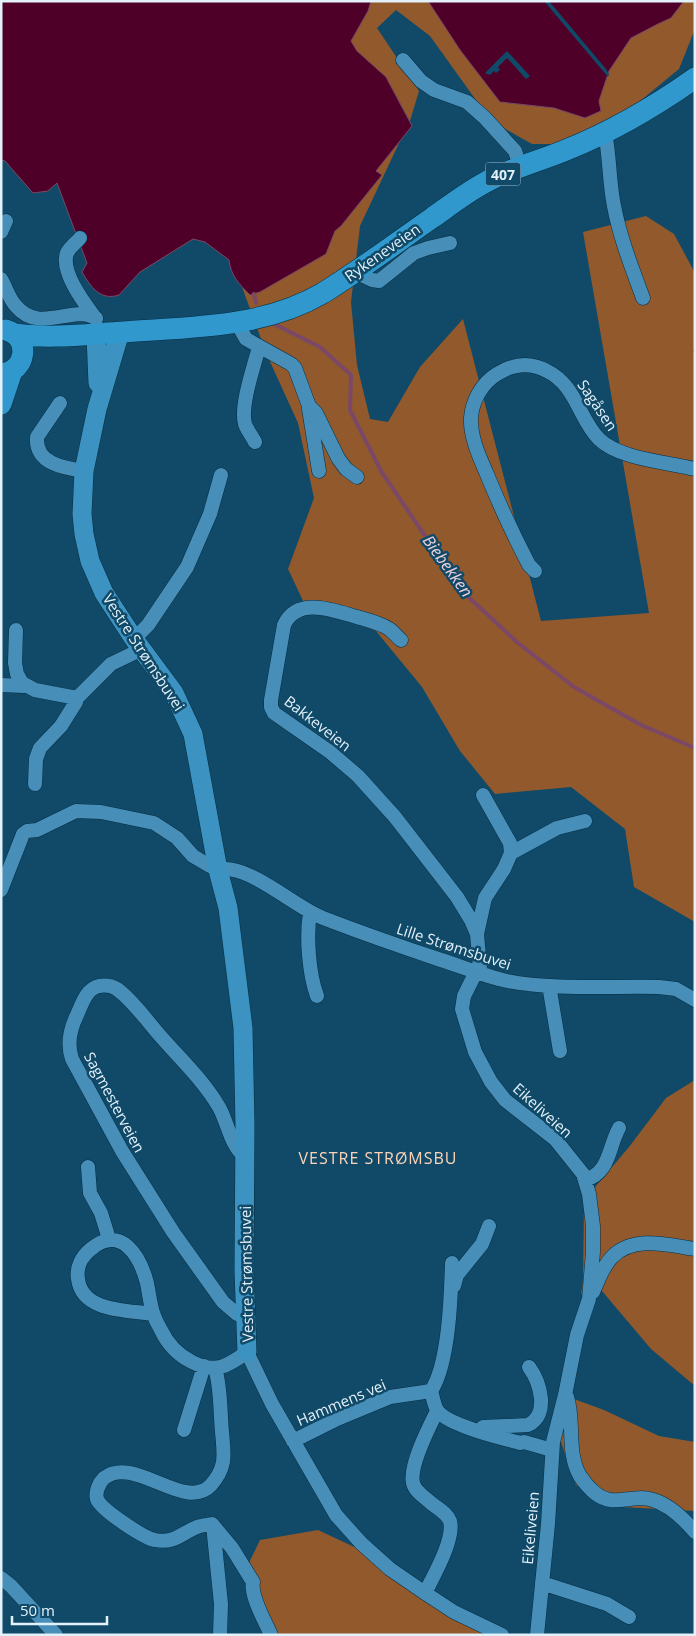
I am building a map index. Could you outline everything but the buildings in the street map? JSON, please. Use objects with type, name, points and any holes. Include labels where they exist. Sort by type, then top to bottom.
[{"type":"main road","name":"Rykeneveien","points":[[6,328],[30,336],[72,336],[237,323],[284,311],[323,293],[486,182],[520,166],[565,151],[605,133],[662,102],[695,78]]},
{"type":"main road","points":[[1,404],[12,368],[23,346],[6,328]]},
{"type":"main road","name":"Vestre Strømsbuvei","points":[[106,333],[97,409],[84,471],[82,514],[84,534],[90,561],[104,593],[174,693],[193,734],[218,868],[228,908],[241,1005],[244,1053],[244,1314],[247,1352]]},
{"type":"main road","name":"Rykeneveien","points":[[12,368],[47,345],[72,336]]},
{"type":"street","points":[[403,60],[421,81],[434,90],[467,102],[486,118],[515,151],[520,166]]},
{"type":"street","points":[[605,133],[614,206],[628,257],[643,298]]},
{"type":"street","points":[[80,238],[66,254],[68,274],[81,297],[106,333]]},
{"type":"street","points":[[355,272],[366,278],[378,281],[414,253],[450,243]]},
{"type":"street","points":[[1,278],[15,306],[26,316],[44,319],[83,314],[106,333]]},
{"type":"street","points":[[237,323],[246,339],[295,368],[309,406],[319,471]]},
{"type":"street","points":[[255,442],[245,426],[244,416],[248,390],[259,347]]},
{"type":"street","name":"Sagåsen","points":[[535,571],[529,565],[504,517],[475,443],[471,419],[474,402],[481,389],[492,377],[506,368],[530,365],[551,373],[564,384],[573,396],[598,439],[611,449],[622,454],[695,469]]},
{"type":"street","points":[[60,403],[38,437],[40,452],[48,461],[59,467],[84,471]]},
{"type":"street","points":[[309,406],[316,413],[338,458],[346,469],[357,477]]},
{"type":"street","points":[[35,784],[36,760],[40,748],[61,726],[77,698],[111,664],[138,644],[148,625],[187,567],[210,514],[221,475]]},
{"type":"street","name":"Bakkeveien","points":[[401,640],[389,629],[364,619],[320,607],[297,610],[287,619],[284,625],[272,691],[271,707],[274,712],[330,752],[358,776],[395,816],[457,897],[472,920],[477,934],[480,968],[477,972]]},
{"type":"street","points":[[16,630],[15,663],[17,674],[24,686]]},
{"type":"street","points":[[1,685],[24,686],[77,698]]},
{"type":"street","points":[[483,795],[510,844],[511,854],[557,828],[585,821]]},
{"type":"street","points":[[1,890],[23,834],[27,831],[37,830],[76,811],[101,812],[154,823],[176,838],[193,856],[210,866],[218,868]]},
{"type":"street","name":"Bakkeveien","points":[[477,934],[485,898],[504,869],[511,854]]},
{"type":"street","name":"Lille Strømsbuvei","points":[[218,868],[232,869],[255,878],[310,913],[507,981],[550,986],[659,987],[676,989],[695,1000]]},
{"type":"street","points":[[310,913],[308,932],[311,969],[317,996]]},
{"type":"street","name":"Eikeliveien","points":[[477,972],[464,996],[462,1009],[475,1052],[490,1082],[505,1100],[555,1140],[583,1174],[589,1194],[593,1226],[589,1299],[577,1335],[553,1442],[548,1524],[537,1635]]},
{"type":"street","name":"Sagmesterveien","points":[[244,1314],[237,1314],[222,1302],[173,1232],[122,1151],[72,1059],[69,1048],[73,1027],[85,997],[92,989],[108,986],[117,989],[195,1072],[220,1109],[236,1148],[245,1157]]},
{"type":"street","points":[[550,986],[560,1051]]},
{"type":"street","points":[[585,1180],[595,1177],[604,1168],[619,1128]]},
{"type":"street","points":[[88,1167],[90,1193],[101,1214],[109,1239]]},
{"type":"street","points":[[451,1296],[457,1275],[482,1244],[489,1226]]},
{"type":"street","points":[[153,1314],[110,1308],[98,1304],[84,1295],[79,1287],[77,1275],[79,1263],[90,1249],[109,1239],[124,1244],[136,1256],[146,1281],[153,1314],[172,1348],[183,1357],[210,1367],[225,1367],[234,1363],[247,1352]]},
{"type":"street","points":[[589,1299],[611,1257],[625,1247],[656,1243],[695,1249]]},
{"type":"street","points":[[452,1263],[451,1296],[446,1338],[440,1368],[435,1385],[431,1391],[437,1411],[449,1420],[462,1426],[552,1450]]},
{"type":"street","name":"Vestre Strømsbuvei","points":[[247,1352],[272,1404],[336,1514],[361,1543],[390,1569],[454,1612],[502,1635]]},
{"type":"street","points":[[184,1430],[210,1367]]},
{"type":"street","points":[[210,1367],[224,1460],[218,1477],[207,1489],[192,1492],[179,1490],[125,1472],[111,1473],[102,1480],[97,1490],[97,1498],[100,1504],[135,1531],[156,1541],[181,1537],[198,1527],[212,1524]]},
{"type":"street","points":[[462,1426],[495,1427],[533,1423],[540,1410],[541,1399],[539,1385],[530,1367]]},
{"type":"street","name":"Hammens vei","points":[[293,1441],[337,1418],[390,1397],[431,1391]]},
{"type":"street","name":"Eikeliveien","points":[[565,1395],[568,1398],[573,1458],[580,1476],[590,1489],[602,1499],[610,1502],[640,1498],[652,1499],[666,1505],[685,1520],[695,1532]]},
{"type":"street","points":[[425,1593],[442,1561],[450,1531],[450,1522],[447,1515],[419,1493],[412,1481],[412,1474],[418,1454],[437,1411]]},
{"type":"street","points":[[212,1524],[221,1604],[220,1635]]},
{"type":"street","points":[[212,1524],[232,1548],[253,1582],[255,1602],[271,1635]]},
{"type":"street","points":[[1,1578],[11,1586],[56,1635]]},
{"type":"street","points":[[542,1583],[607,1604],[629,1617]]},
{"type":"shaded area","points":[[1,1],[371,1],[368,11],[351,41],[357,51],[386,77],[412,126],[376,171],[382,175],[335,231],[326,254],[260,292],[250,295],[234,275],[229,260],[205,242],[193,239],[140,272],[119,295],[106,296],[89,283],[82,272],[87,263],[57,183],[48,191],[33,193],[5,161],[1,160]]},
{"type":"shaded area","points":[[371,1],[428,1],[460,50],[500,102],[554,108],[585,118],[599,101],[609,71],[631,38],[671,18],[684,1],[695,1],[695,29],[679,69],[634,106],[570,144],[532,144],[491,121],[430,36],[396,10],[377,28],[419,91],[410,121],[386,77],[357,51],[351,41],[368,11]]},
{"type":"shaded area","points":[[428,1],[684,1],[671,18],[631,38],[609,71],[599,101],[601,111],[585,118],[554,108],[500,102],[460,50]]},
{"type":"shaded area","points":[[400,141],[360,226],[351,302],[357,365],[370,419],[388,422],[420,367],[463,319],[541,621],[649,613],[583,232],[646,216],[674,234],[695,273],[695,348],[693,351],[695,357],[695,922],[634,887],[625,829],[571,787],[495,794],[460,751],[422,687],[376,631],[305,605],[288,569],[314,498],[298,423],[267,355],[242,287],[250,295],[326,254],[335,231],[382,175],[376,171]]},
{"type":"shaded area","points":[[695,1080],[695,1386],[651,1349],[602,1291],[581,1294],[583,1281],[584,1207],[596,1186],[629,1147],[666,1098]]},
{"type":"shaded area","points":[[563,1395],[604,1410],[659,1436],[695,1442],[695,1511],[622,1507],[576,1485],[556,1428]]},
{"type":"shaded area","points":[[318,1530],[365,1552],[420,1598],[485,1635],[272,1635],[245,1571],[260,1540]]},
{"type":"pier","points":[[544,1],[549,1],[606,69],[609,74],[608,77]]},
{"type":"pier","points":[[507,51],[530,76],[526,79],[507,58],[498,67],[500,70],[496,73],[494,71],[490,75],[485,73]]},
{"type":"waterway","points":[[254,294],[256,303]]},
{"type":"waterway","name":"Biebekken","points":[[276,325],[320,347],[351,375],[350,410],[381,471],[464,593],[518,643],[574,687],[641,725],[695,748]]},
{"type":"district","name":"VESTRE STRØMSBU","points":[[378,1158]]}]
